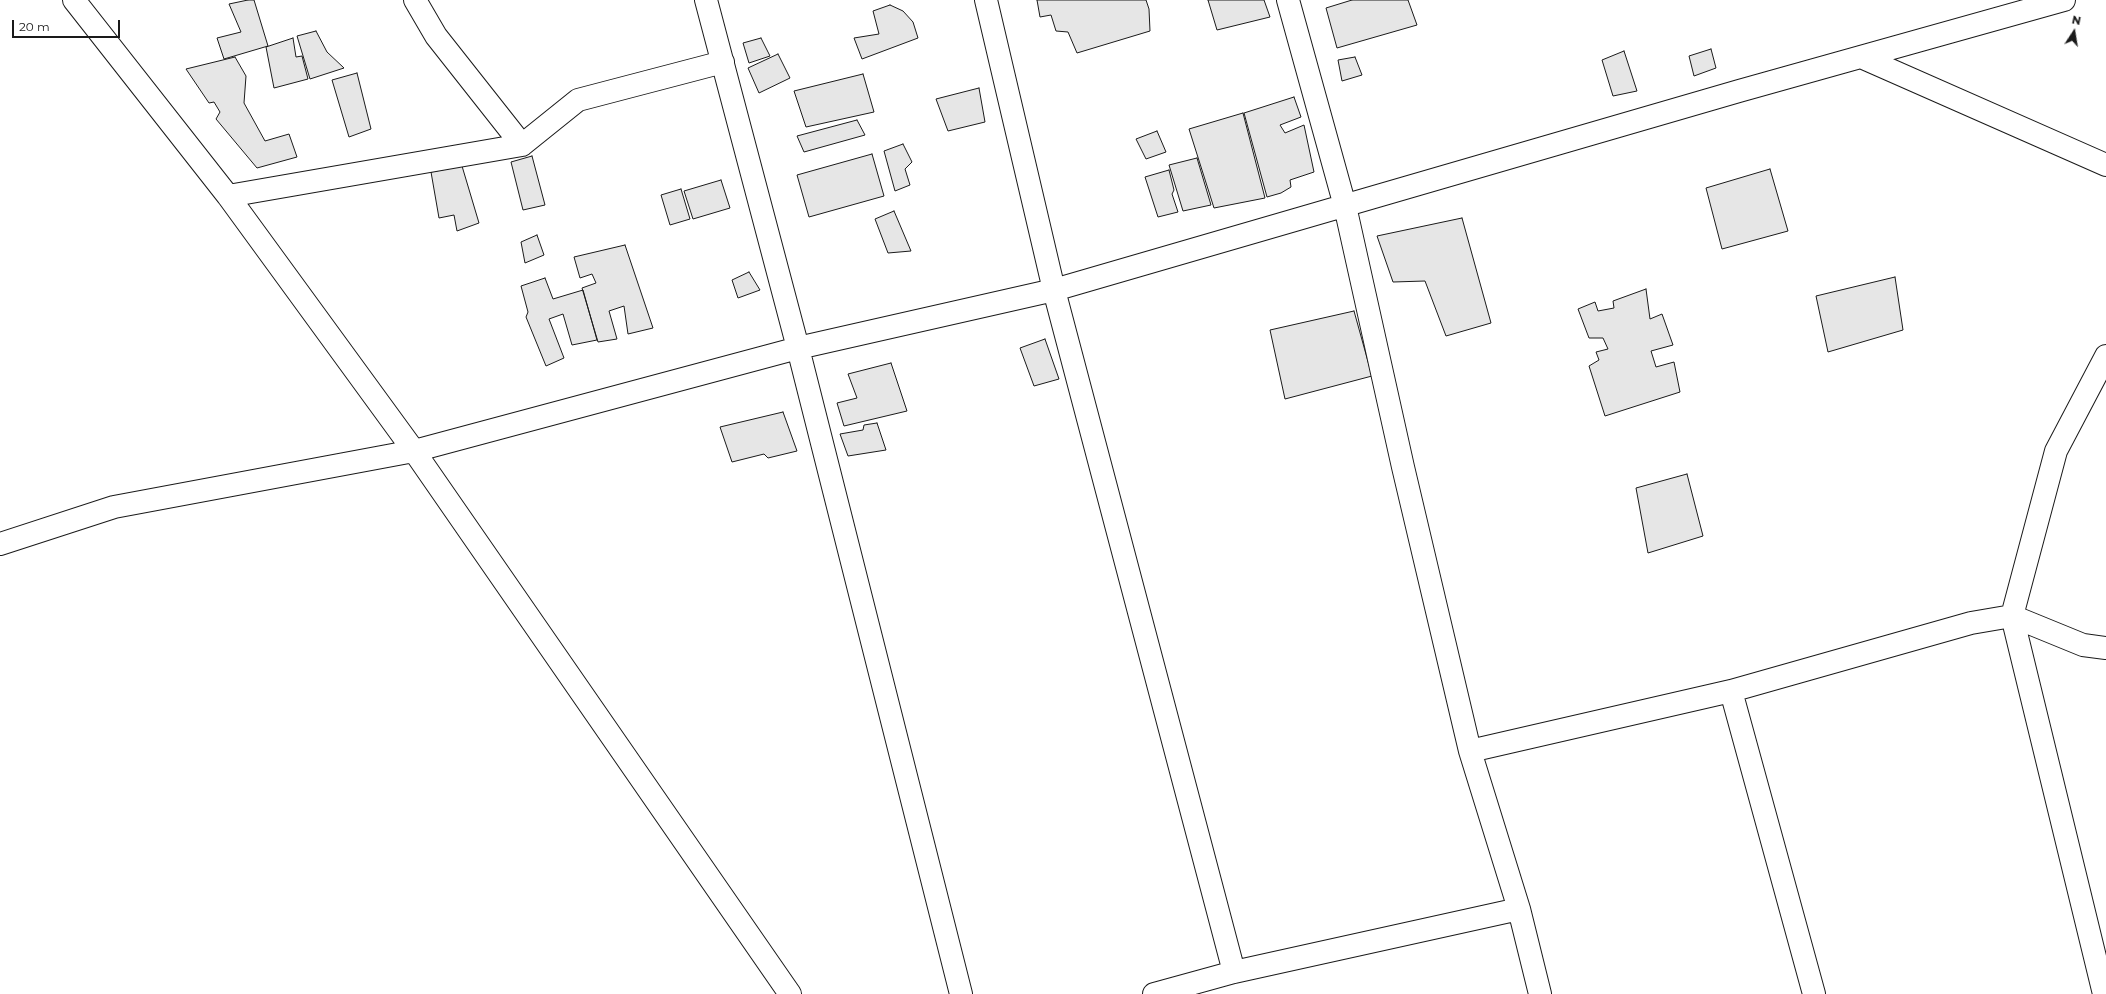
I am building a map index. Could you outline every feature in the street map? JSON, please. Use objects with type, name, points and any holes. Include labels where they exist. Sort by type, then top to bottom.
[{"type":"street","points":[[74,0],[228,196],[414,452],[790,994]]},
{"type":"street","points":[[415,0],[436,36],[522,145]]},
{"type":"street","points":[[706,0],[798,348],[961,994]]},
{"type":"street","points":[[986,0],[1054,290],[1234,972]]},
{"type":"street","points":[[1288,0],[1345,206],[1403,467],[1470,751],[1520,909],[1540,994]]},
{"type":"street","points":[[0,544],[114,507],[414,452],[798,348],[1054,290],[1861,56],[2064,0]]},
{"type":"street","points":[[1861,56],[2106,165]]},
{"type":"street","points":[[228,196],[522,145],[578,100],[723,62]]},
{"type":"street","points":[[2104,994],[2012,616],[2056,451],[2106,356]]},
{"type":"street","points":[[1470,751],[1731,691],[1971,623],[2012,616],[2083,645],[2106,648]]},
{"type":"street","points":[[1731,691],[1814,994]]},
{"type":"street","points":[[1154,994],[1234,972],[1520,909]]},
{"type":"building","points":[[254,0],[268,46],[224,59],[217,38],[241,32],[229,4]]},
{"type":"building","points":[[1037,0],[1146,0],[1149,9],[1150,31],[1077,53],[1068,32],[1056,31],[1051,15],[1040,17]]},
{"type":"building","points":[[1208,0],[1264,0],[1270,17],[1217,30]]},
{"type":"building","points":[[1352,0],[1408,0],[1417,25],[1337,48],[1326,8]]},
{"type":"building","points":[[890,5],[903,11],[913,22],[918,38],[862,59],[854,38],[879,34],[873,11]]},
{"type":"building","points":[[316,31],[327,52],[344,68],[310,79],[297,36]]},
{"type":"building","points":[[293,38],[296,57],[302,56],[308,79],[274,88],[266,47]]},
{"type":"building","points":[[761,38],[770,56],[749,63],[743,43]]},
{"type":"building","points":[[1711,49],[1716,68],[1694,76],[1689,56]]},
{"type":"building","points":[[1624,51],[1637,91],[1613,96],[1602,60]]},
{"type":"building","points":[[778,54],[790,78],[759,93],[748,68]]},
{"type":"building","points":[[235,57],[246,76],[244,103],[265,141],[289,134],[297,157],[257,168],[216,119],[220,112],[214,102],[209,103],[186,69]]},
{"type":"building","points":[[1355,57],[1362,75],[1342,81],[1338,60]]},
{"type":"building","points":[[357,73],[371,129],[349,137],[332,80]]},
{"type":"building","points":[[863,74],[874,112],[806,127],[794,91]]},
{"type":"building","points":[[979,88],[985,122],[948,131],[936,99]]},
{"type":"building","points":[[1294,97],[1301,117],[1280,125],[1285,133],[1304,125],[1314,172],[1290,180],[1291,187],[1281,193],[1267,197],[1244,113]]},
{"type":"building","points":[[1243,113],[1265,198],[1214,208],[1189,129]]},
{"type":"building","points":[[857,120],[865,135],[804,152],[797,136]]},
{"type":"building","points":[[1157,131],[1166,152],[1146,159],[1136,139]]},
{"type":"building","points":[[903,144],[912,162],[905,169],[910,185],[895,191],[884,151]]},
{"type":"building","points":[[872,154],[884,196],[809,217],[797,175]]},
{"type":"building","points":[[532,156],[545,205],[523,210],[511,162]]},
{"type":"building","points":[[1197,158],[1211,205],[1183,211],[1169,165]]},
{"type":"building","points":[[462,166],[479,223],[457,231],[454,215],[439,218],[431,172]]},
{"type":"building","points":[[1770,169],[1788,231],[1722,249],[1706,188]]},
{"type":"building","points":[[1169,170],[1174,190],[1172,194],[1178,212],[1158,217],[1145,177]]},
{"type":"building","points":[[721,180],[730,208],[693,219],[684,191]]},
{"type":"building","points":[[681,189],[690,219],[670,225],[661,195]]},
{"type":"building","points":[[894,211],[911,251],[888,253],[875,219]]},
{"type":"building","points":[[1462,218],[1491,323],[1446,336],[1425,281],[1393,282],[1377,236]]},
{"type":"building","points":[[537,235],[544,255],[525,263],[521,242]]},
{"type":"building","points":[[625,245],[653,328],[628,334],[624,306],[609,311],[617,339],[598,342],[582,288],[596,283],[592,274],[580,278],[574,257]]},
{"type":"building","points":[[749,272],[760,290],[738,298],[732,280]]},
{"type":"building","points":[[1895,277],[1903,330],[1828,352],[1816,296]]},
{"type":"building","points":[[545,278],[553,299],[583,290],[597,340],[572,345],[563,314],[549,319],[564,358],[546,366],[526,317],[528,312],[521,286]]},
{"type":"building","points":[[1646,289],[1650,319],[1662,314],[1673,345],[1651,351],[1656,367],[1674,362],[1680,392],[1605,416],[1589,366],[1599,360],[1596,352],[1608,349],[1603,338],[1589,338],[1578,309],[1595,302],[1598,311],[1614,308],[1613,301]]},
{"type":"building","points":[[1354,311],[1372,376],[1285,399],[1270,330]]},
{"type":"building","points":[[1045,339],[1059,379],[1034,386],[1020,348]]},
{"type":"building","points":[[891,363],[907,411],[844,426],[837,403],[857,398],[848,374]]},
{"type":"building","points":[[783,412],[797,451],[768,458],[764,454],[732,462],[720,427]]},
{"type":"building","points":[[877,423],[886,450],[848,456],[840,434],[863,430],[864,425]]},
{"type":"building","points":[[1687,474],[1703,536],[1648,553],[1636,488]]}]
